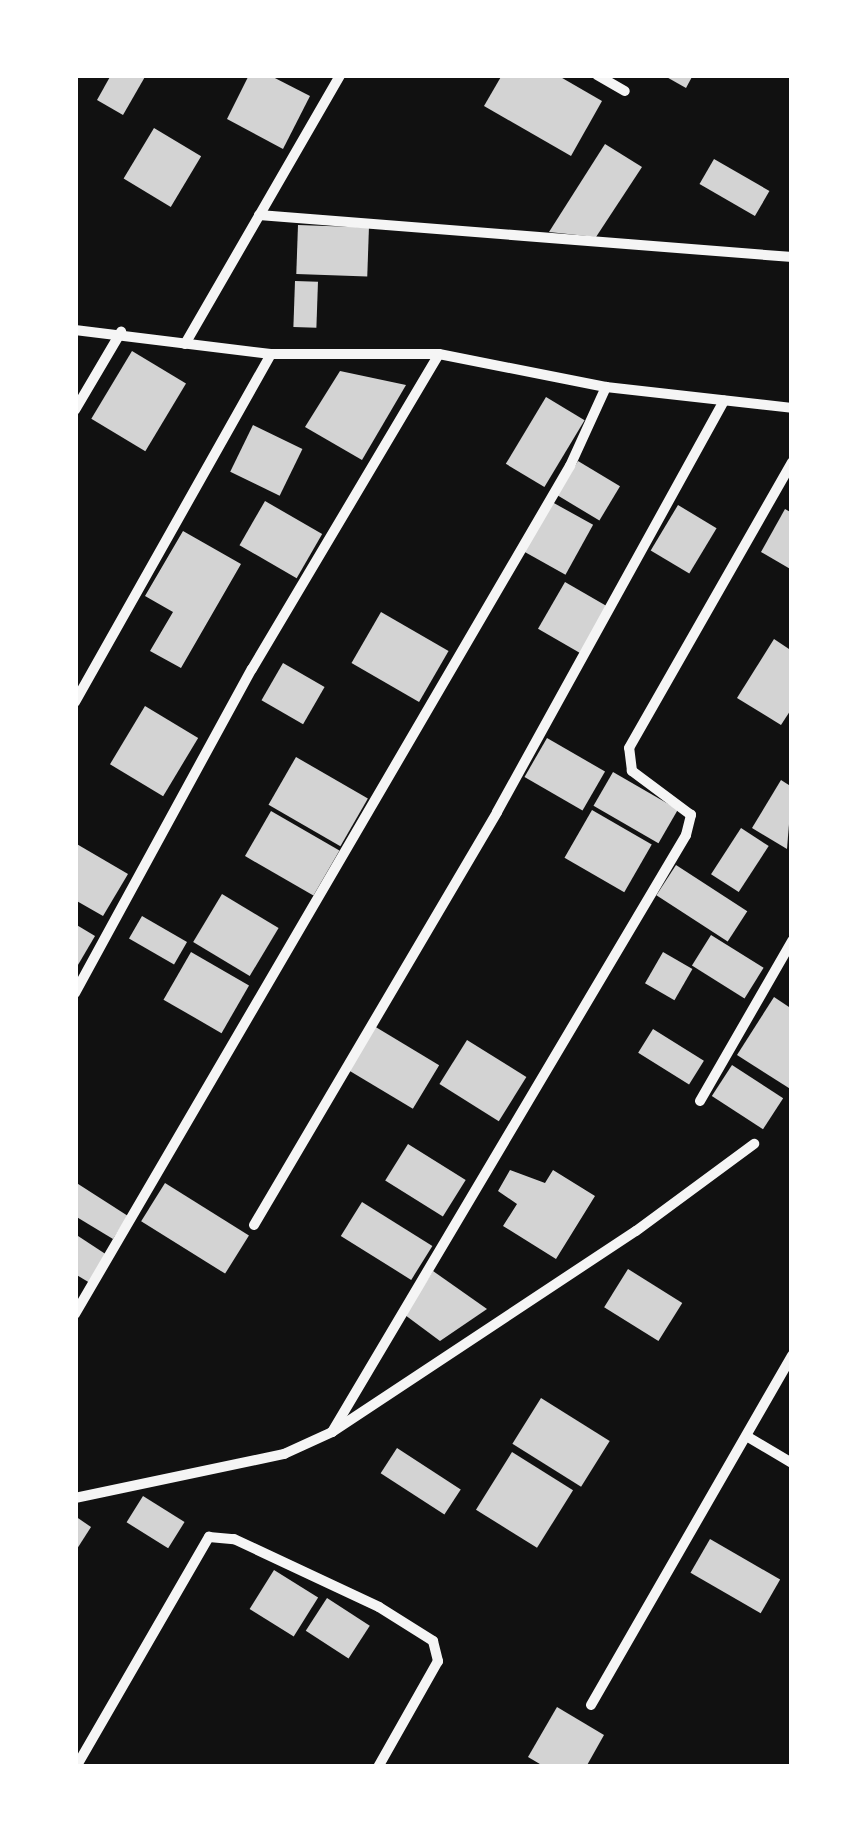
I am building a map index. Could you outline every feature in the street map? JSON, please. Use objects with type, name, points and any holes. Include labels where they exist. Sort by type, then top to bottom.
[{"type":"street","points":[[184,344],[340,75]]},
{"type":"street","points":[[597,75],[625,92]]},
{"type":"street","points":[[259,215],[792,257]]},
{"type":"street","points":[[75,330],[121,332],[271,354],[439,354],[606,387],[792,408]]},
{"type":"street","points":[[75,410],[121,332]]},
{"type":"street","points":[[75,702],[271,354]]},
{"type":"street","points":[[75,993],[252,669],[439,354]]},
{"type":"street","points":[[75,1314],[570,466],[606,387]]},
{"type":"street","points":[[254,1224],[506,794],[724,401]]},
{"type":"street","points":[[332,1432],[686,835],[691,815],[632,771],[629,748],[792,462]]},
{"type":"street","points":[[700,1101],[792,941]]},
{"type":"street","points":[[75,1498],[284,1454],[332,1432],[636,1231],[754,1144]]},
{"type":"street","points":[[592,1705],[792,1356]]},
{"type":"street","points":[[748,1437],[792,1462]]},
{"type":"street","points":[[76,1767],[209,1536],[234,1540],[363,1600],[433,1641],[438,1661],[378,1767]]},
{"type":"building","points":[[111,75],[146,75],[123,115],[97,100]]},
{"type":"building","points":[[249,75],[269,75],[310,96],[283,149],[227,119]]},
{"type":"building","points":[[502,75],[557,75],[602,101],[571,156],[484,106]]},
{"type":"building","points":[[663,75],[693,75],[686,88]]},
{"type":"building","points":[[154,128],[201,156],[171,207],[124,179]]},
{"type":"building","points":[[605,144],[642,167],[596,237],[549,232]]},
{"type":"building","points":[[714,159],[769,191],[755,216],[700,184]]},
{"type":"building","points":[[298,225],[369,227],[367,276],[296,274]]},
{"type":"building","points":[[295,281],[318,282],[316,328],[293,327]]},
{"type":"building","points":[[132,351],[186,383],[145,451],[91,419]]},
{"type":"building","points":[[340,371],[406,385],[362,460],[305,427]]},
{"type":"building","points":[[546,397],[585,420],[544,487],[506,464]]},
{"type":"building","points":[[253,425],[302,449],[280,496],[230,472]]},
{"type":"building","points":[[578,461],[620,486],[599,521],[557,495]]},
{"type":"building","points":[[265,501],[322,534],[297,578],[240,545]]},
{"type":"building","points":[[552,502],[593,525],[565,575],[524,552]]},
{"type":"building","points":[[678,505],[717,528],[689,574],[651,550]]},
{"type":"building","points":[[785,509],[792,513],[792,570],[761,552]]},
{"type":"building","points":[[183,531],[241,564],[181,668],[150,651],[173,612],[145,596]]},
{"type":"building","points":[[565,582],[608,607],[581,654],[538,629]]},
{"type":"building","points":[[381,612],[449,651],[419,702],[352,663]]},
{"type":"building","points":[[774,639],[792,651],[792,708],[781,725],[737,698]]},
{"type":"building","points":[[283,663],[325,687],[303,724],[262,700]]},
{"type":"building","points":[[145,706],[198,738],[163,796],[110,764]]},
{"type":"building","points":[[547,738],[605,772],[583,810],[524,777]]},
{"type":"building","points":[[296,757],[368,798],[340,846],[268,805]]},
{"type":"building","points":[[613,772],[678,810],[658,843],[594,806]]},
{"type":"building","points":[[781,780],[792,787],[787,849],[752,828]]},
{"type":"building","points":[[592,810],[652,844],[624,892],[564,858]]},
{"type":"building","points":[[271,811],[339,850],[313,896],[245,856]]},
{"type":"building","points":[[741,828],[769,846],[739,892],[711,874]]},
{"type":"building","points":[[75,843],[128,874],[103,916],[75,900]]},
{"type":"building","points":[[676,865],[747,911],[728,941],[656,895]]},
{"type":"building","points":[[222,894],[279,928],[250,976],[193,942]]},
{"type":"building","points":[[142,916],[187,942],[174,965],[129,939]]},
{"type":"building","points":[[75,924],[95,936],[75,970]]},
{"type":"building","points":[[711,935],[764,968],[745,998],[692,966]]},
{"type":"building","points":[[191,952],[249,986],[222,1033],[164,1000]]},
{"type":"building","points":[[663,952],[692,969],[674,1000],[645,983]]},
{"type":"building","points":[[774,997],[792,1009],[792,1090],[737,1055]]},
{"type":"building","points":[[374,1026],[439,1065],[413,1109],[348,1070]]},
{"type":"building","points":[[653,1029],[704,1061],[689,1085],[638,1053]]},
{"type":"building","points":[[467,1040],[526,1077],[499,1121],[439,1084]]},
{"type":"building","points":[[732,1065],[783,1098],[763,1129],[712,1096]]},
{"type":"building","points":[[408,1144],[466,1180],[443,1217],[385,1180]]},
{"type":"building","points":[[510,1170],[545,1183],[553,1170],[595,1196],[556,1259],[503,1226],[517,1204],[498,1191]]},
{"type":"building","points":[[75,1182],[128,1216],[113,1239],[75,1216]]},
{"type":"building","points":[[165,1183],[249,1235],[225,1274],[141,1221]]},
{"type":"building","points":[[362,1202],[432,1246],[411,1280],[341,1236]]},
{"type":"building","points":[[75,1234],[107,1255],[90,1283],[75,1274]]},
{"type":"building","points":[[628,1269],[682,1303],[658,1341],[604,1307]]},
{"type":"building","points":[[433,1271],[487,1309],[440,1341],[405,1315]]},
{"type":"building","points":[[541,1398],[610,1441],[581,1487],[512,1444]]},
{"type":"building","points":[[397,1448],[461,1489],[444,1515],[381,1473]]},
{"type":"building","points":[[512,1452],[573,1490],[537,1548],[476,1510]]},
{"type":"building","points":[[143,1496],[185,1522],[168,1548],[127,1522]]},
{"type":"building","points":[[75,1516],[91,1527],[75,1552]]},
{"type":"building","points":[[710,1539],[780,1580],[761,1613],[690,1573]]},
{"type":"building","points":[[274,1570],[318,1598],[294,1637],[250,1609]]},
{"type":"building","points":[[327,1598],[370,1626],[349,1658],[306,1631]]},
{"type":"building","points":[[557,1707],[604,1735],[586,1767],[545,1767],[528,1757]]}]
